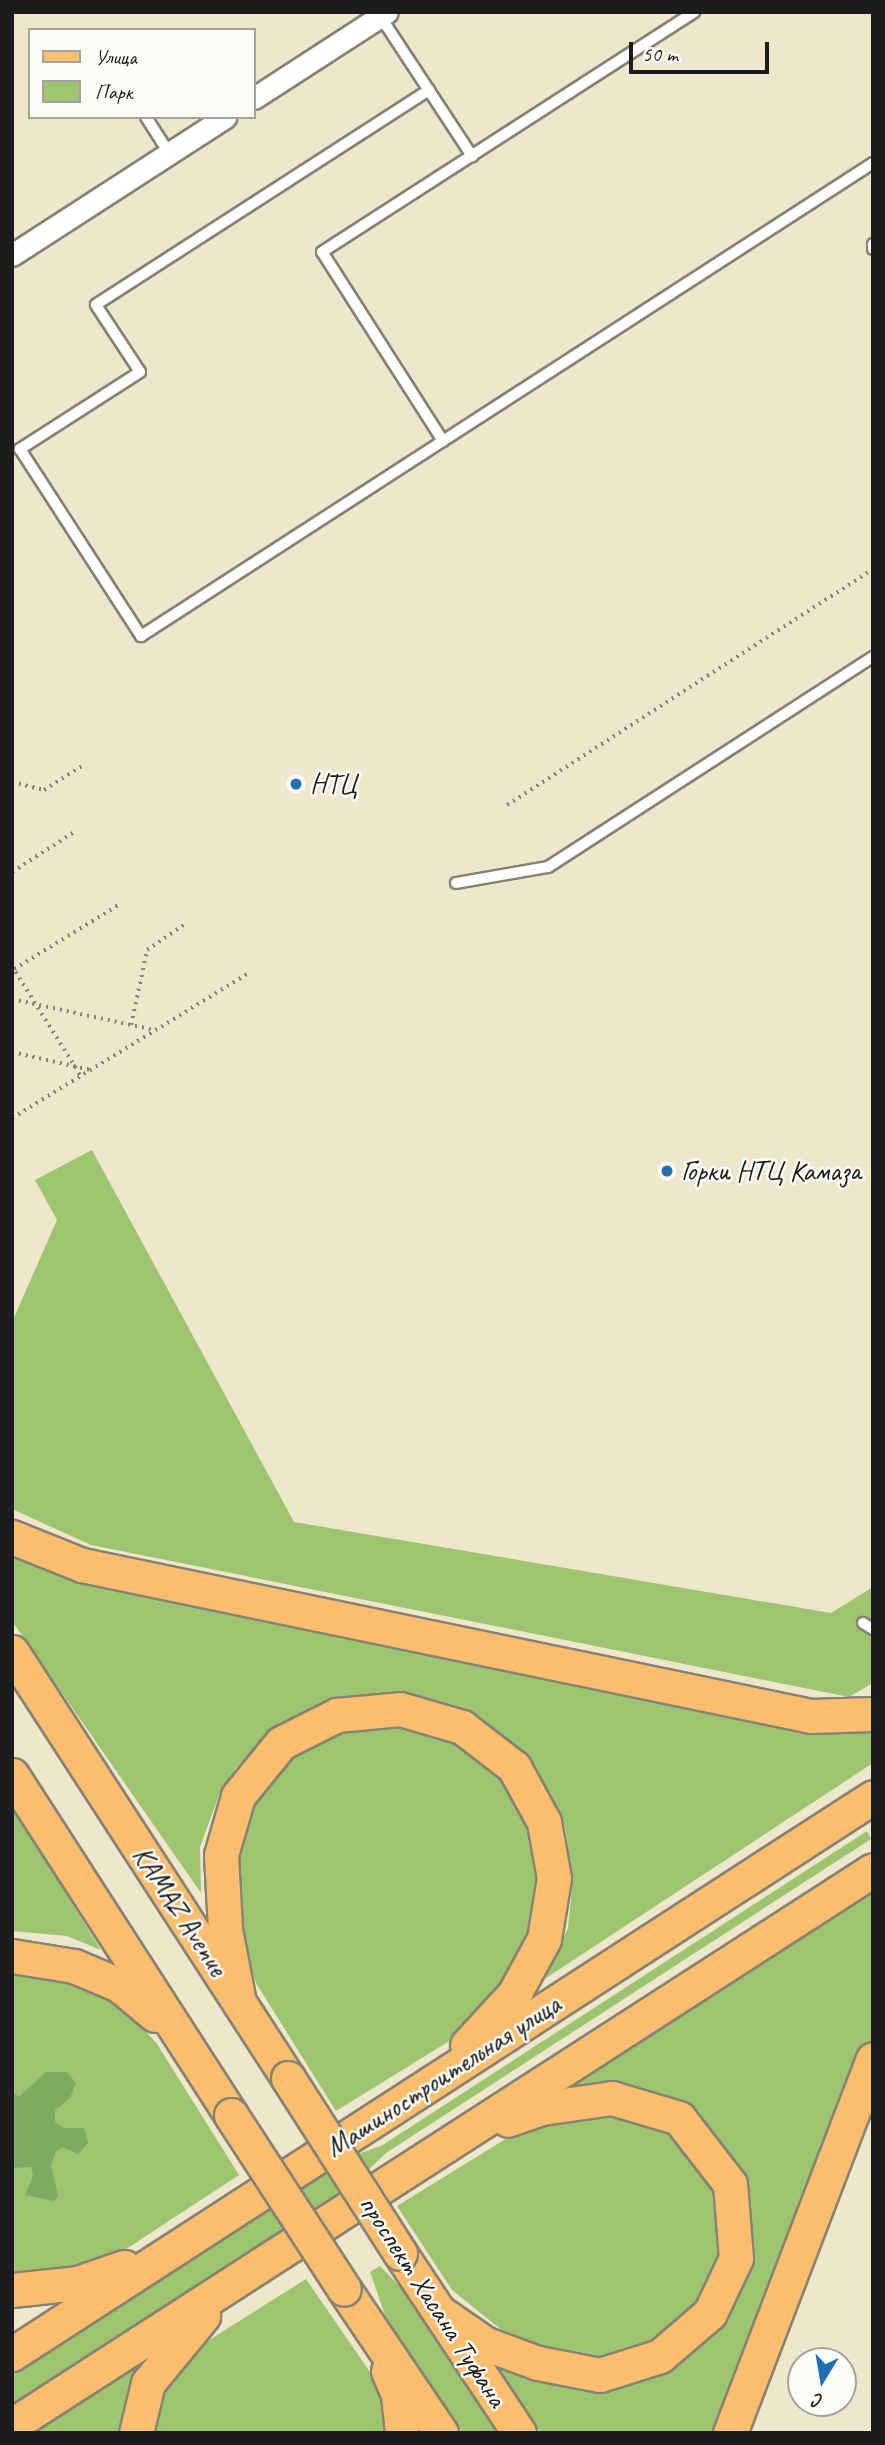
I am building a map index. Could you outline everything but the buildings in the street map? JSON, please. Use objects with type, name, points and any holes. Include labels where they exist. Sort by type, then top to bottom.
[{"type":"main road","points":[[12,1537],[82,1565],[811,1716],[873,1714]]},
{"type":"main road","name":"KAMAZ Avenue","points":[[12,1652],[347,2170]]},
{"type":"main road","points":[[239,2003],[225,1929],[221,1855],[238,1796],[281,1743],[337,1715],[400,1709],[462,1727],[514,1767],[544,1822],[554,1878],[544,1939],[514,1994],[435,2081]]},
{"type":"main road","points":[[12,1775],[290,2206],[441,2433]]},
{"type":"main road","name":"Машиностроительная улица","points":[[12,2354],[873,1797]]},
{"type":"main road","points":[[12,2425],[873,1870]]},
{"type":"main road","points":[[12,1956],[74,1966],[119,1985],[180,2036]]},
{"type":"main road","points":[[730,2433],[873,2059]]},
{"type":"main road","points":[[441,2313],[486,2344],[538,2363],[600,2375],[660,2356],[710,2313],[736,2258],[730,2184],[679,2118],[612,2098],[542,2108],[466,2134]]},
{"type":"main road","name":"проспект Хасана Туфана","points":[[347,2170],[519,2433]]},
{"type":"main road","points":[[12,2290],[77,2283],[176,2249]]},
{"type":"main road","points":[[135,2433],[148,2383],[183,2337],[233,2285]]},
{"type":"main road","points":[[367,2321],[398,2395],[402,2433]]},
{"type":"street","points":[[256,97],[384,14]]},
{"type":"street","points":[[15,247],[170,153],[217,119]]},
{"type":"lane","points":[[443,441],[322,253],[694,12]]},
{"type":"lane","points":[[384,14],[472,156]]},
{"type":"lane","points":[[429,90],[96,305],[140,372],[20,449],[141,636],[873,163]]},
{"type":"lane","points":[[147,119],[170,153]]},
{"type":"lane","points":[[456,883],[548,867],[873,657]]},
{"type":"path","points":[[507,805],[873,569]]},
{"type":"path","points":[[12,782],[44,790],[82,766]]},
{"type":"path","points":[[12,872],[74,832]]},
{"type":"path","points":[[80,1076],[13,969],[120,904]]},
{"type":"path","points":[[131,1025],[147,950],[185,924]]},
{"type":"path","points":[[12,1118],[249,973]]},
{"type":"path","points":[[12,999],[155,1031]]},
{"type":"path","points":[[12,1052],[91,1070]]},
{"type":"green space","points":[[92,1150],[294,1522],[831,1613],[873,1587],[873,1683],[849,1697],[91,1545],[12,1509],[12,1322],[57,1220],[35,1180]]},
{"type":"green space","points":[[12,1553],[88,1583],[752,1721],[825,1733],[873,1731],[873,1763],[543,1980],[568,1928],[573,1878],[565,1827],[550,1792],[496,1731],[462,1710],[401,1694],[336,1700],[279,1724],[236,1768],[219,1795],[200,1847],[201,1893],[12,1621]]},
{"type":"green space","points":[[352,1725],[401,1725],[451,1739],[494,1764],[518,1798],[542,1853],[532,1945],[472,2027],[336,2111],[256,1983],[240,1933],[234,1889],[242,1826],[262,1785],[305,1744]]},
{"type":"green space","points":[[12,1807],[101,1950],[67,1936],[12,1931]]},
{"type":"green space","points":[[867,1831],[871,1839],[386,2153],[345,2192],[12,2405],[12,2368],[329,2164],[381,2146]]},
{"type":"green space","points":[[873,1885],[873,2039],[718,2433],[541,2433],[491,2356],[594,2388],[639,2381],[674,2365],[710,2339],[729,2313],[746,2277],[751,2230],[741,2184],[726,2150],[699,2120],[546,2099]]},
{"type":"green space","points":[[42,1971],[85,1985],[123,2005],[157,2044],[239,2175],[117,2255],[77,2271],[12,2275],[12,1972]]},
{"type":"green space","points":[[12,2068],[13,2092],[19,2097],[46,2072],[67,2072],[76,2083],[70,2098],[55,2110],[55,2122],[64,2128],[84,2128],[88,2143],[78,2154],[63,2147],[56,2151],[51,2165],[58,2196],[54,2201],[25,2195],[33,2176],[31,2167],[12,2168]]},
{"type":"green space","points":[[587,2112],[637,2117],[670,2132],[703,2165],[719,2202],[724,2240],[715,2284],[693,2318],[626,2359],[580,2359],[503,2331],[452,2290],[397,2206],[520,2130]]},
{"type":"green space","points":[[380,2266],[415,2302],[500,2433],[463,2433],[385,2315],[370,2272]]},
{"type":"green space","points":[[306,2279],[372,2375],[386,2407],[390,2433],[146,2433],[172,2371],[203,2344]]},
{"type":"green space","points":[[145,2362],[127,2397],[122,2433],[33,2433]]},
{"type":"place","name":"НТЦ","points":[[296,784]]},
{"type":"place","name":"Горки НТЦ Камаза","points":[[667,1171]]}]
